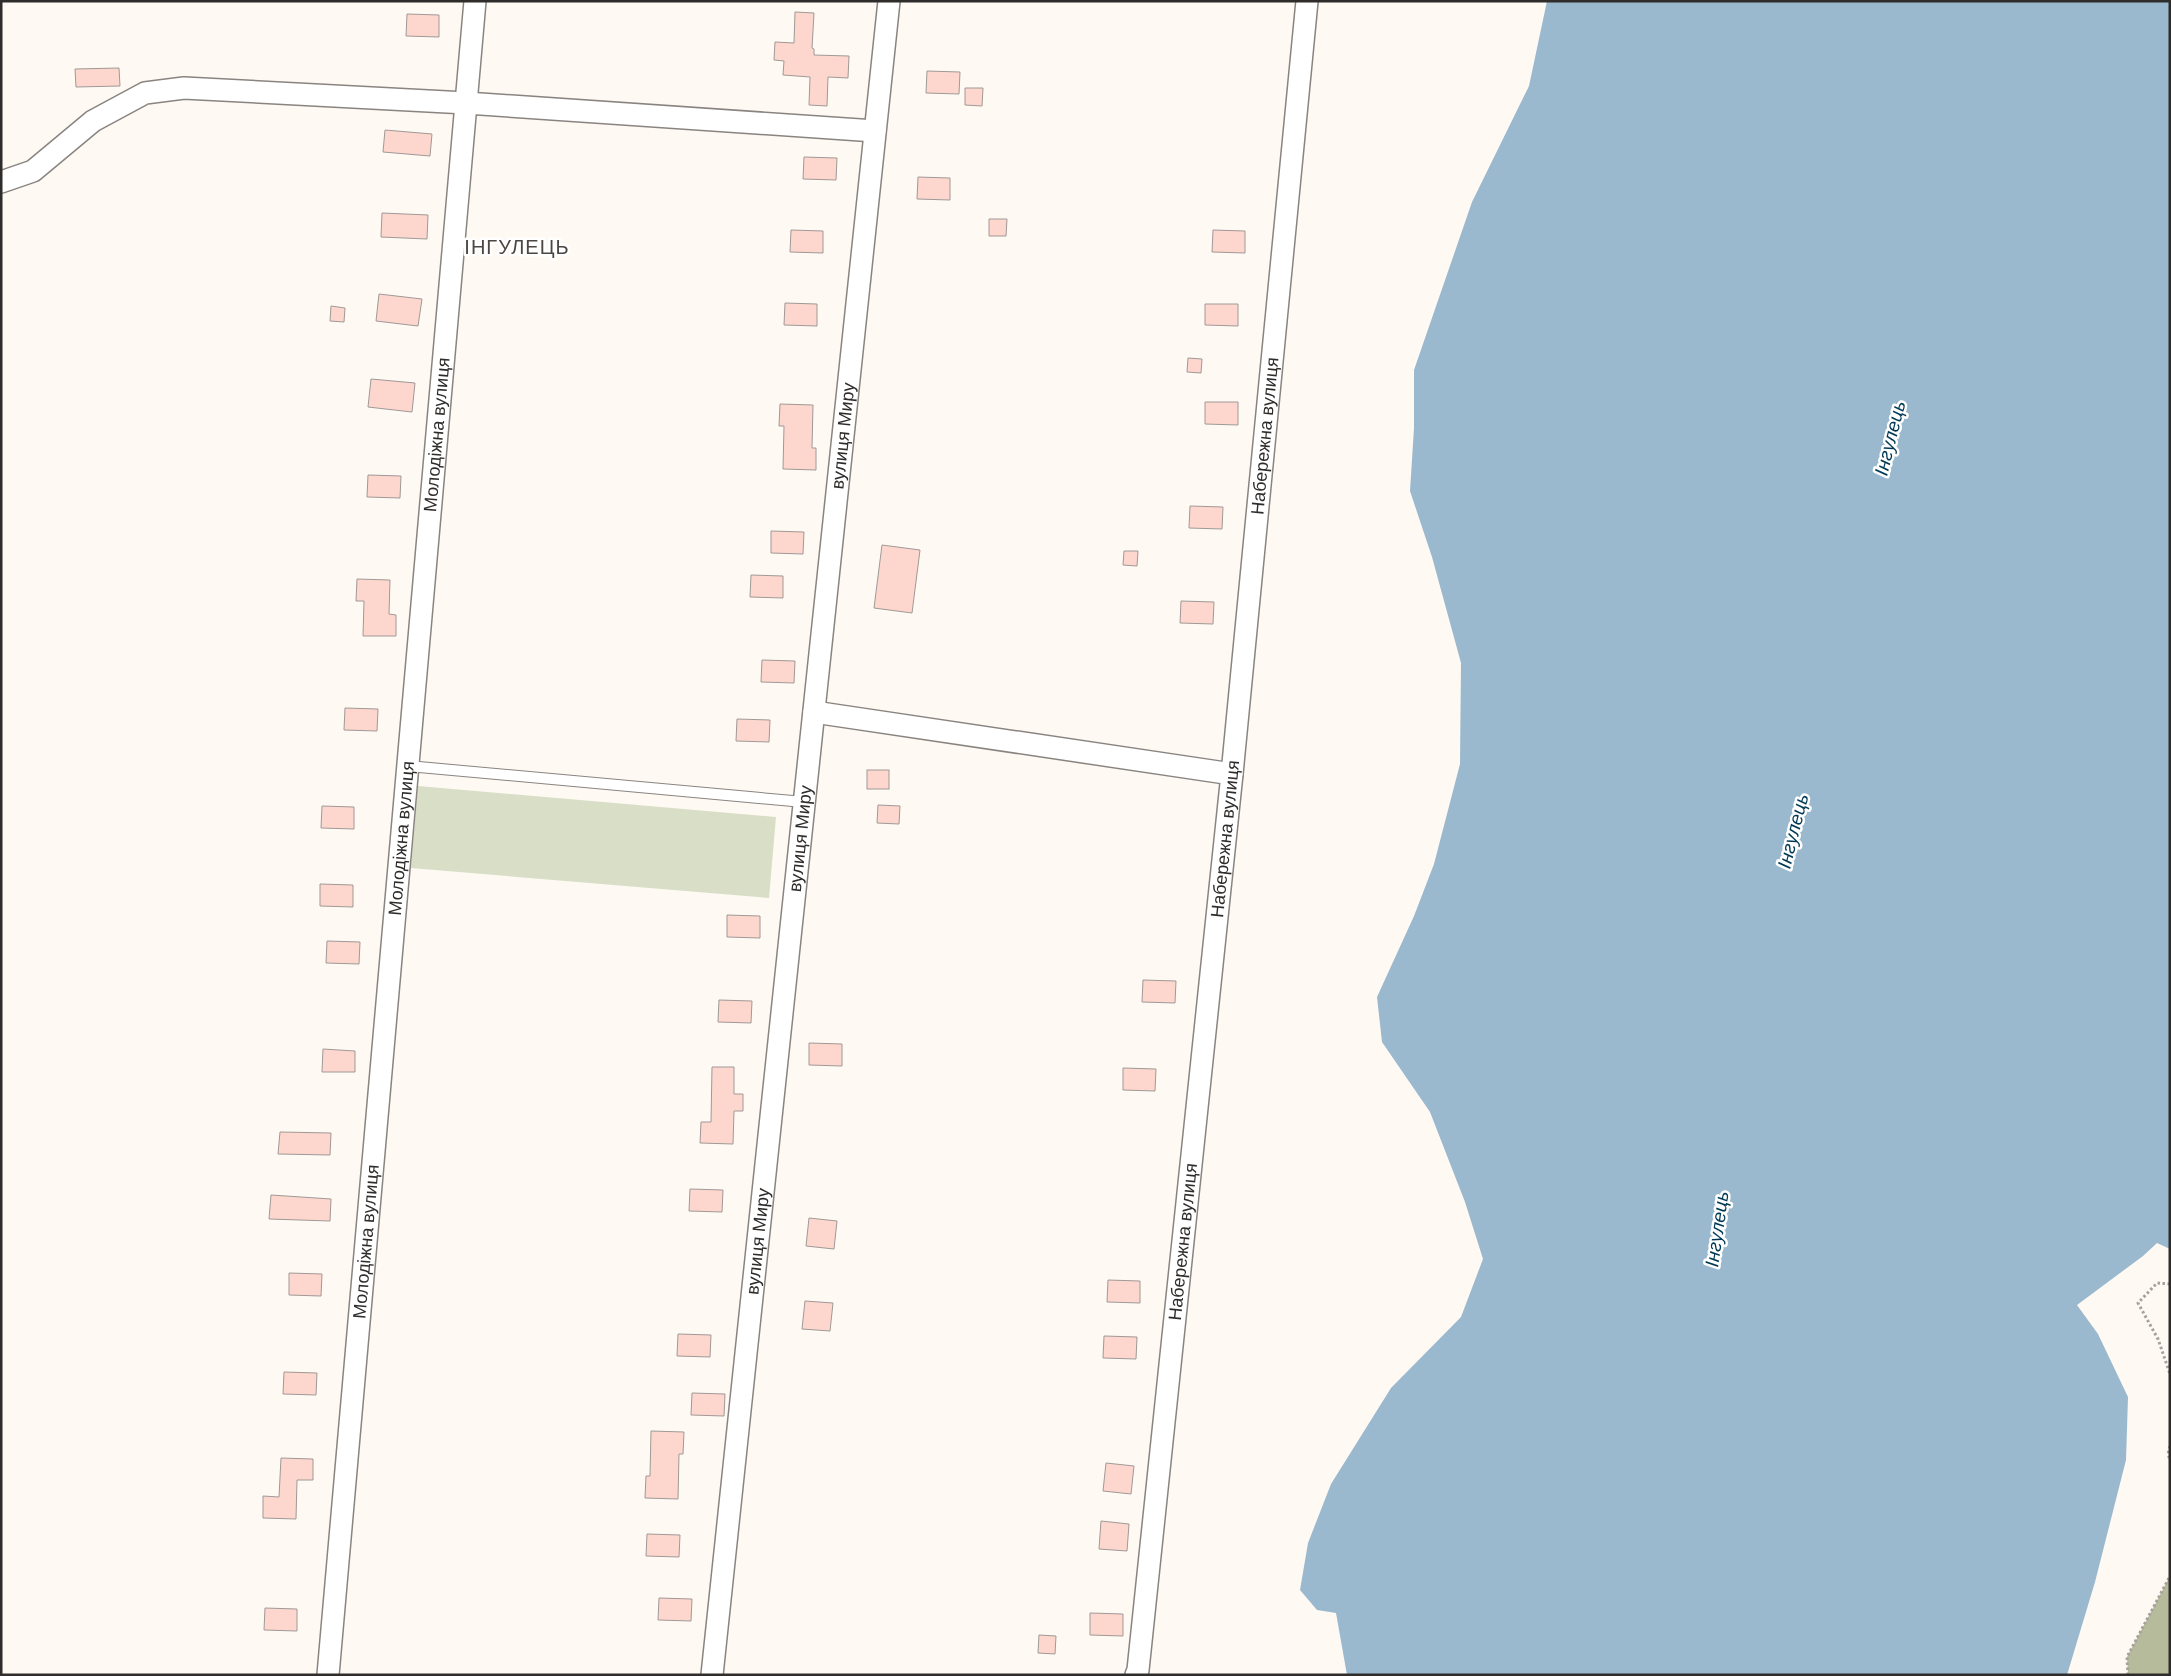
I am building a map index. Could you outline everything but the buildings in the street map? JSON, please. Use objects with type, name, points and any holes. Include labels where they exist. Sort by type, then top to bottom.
[{"type":"street","name":"Молодіжна вулиця","points":[[328,1675],[475,1]]},
{"type":"street","name":"вулиця Миру","points":[[712,1675],[889,1]]},
{"type":"street","name":"Набережна вулиця","points":[[1136,1675],[1232,774],[1307,1]]},
{"type":"street","points":[[1,182],[33,171],[93,121],[145,94],[184,88],[466,103],[875,131]]},
{"type":"street","points":[[814,712],[1232,774]]},
{"type":"lane","points":[[408,766],[804,802]]},
{"type":"path","points":[[2170,1284],[2157,1283],[2138,1303],[2158,1338],[2170,1374]]},
{"type":"path","points":[[2170,1446],[2168,1454],[2170,1460]]},
{"type":"path","points":[[2128,1675],[2127,1657],[2170,1576]]},
{"type":"green space","points":[[418,786],[776,817],[769,898],[411,868]]},
{"type":"green space","points":[[2170,1576],[2170,1675],[2128,1675],[2127,1657]]},
{"type":"water","name":"Інгулець","points":[[1547,1],[2170,1],[2170,1249],[2157,1243],[2143,1256],[2077,1305],[2098,1334],[2128,1397],[2126,1460],[2095,1582],[2067,1675],[1347,1675],[1336,1613],[1317,1610],[1300,1590],[1308,1543],[1331,1484],[1391,1388],[1461,1317],[1483,1259],[1465,1202],[1430,1112],[1382,1042],[1377,997],[1414,916],[1434,864],[1460,764],[1461,663],[1432,557],[1410,491],[1414,428],[1414,370],[1472,202],[1529,86]]},
{"type":"district","name":"ІНГУЛЕЦЬ","points":[[517,247]]}]
